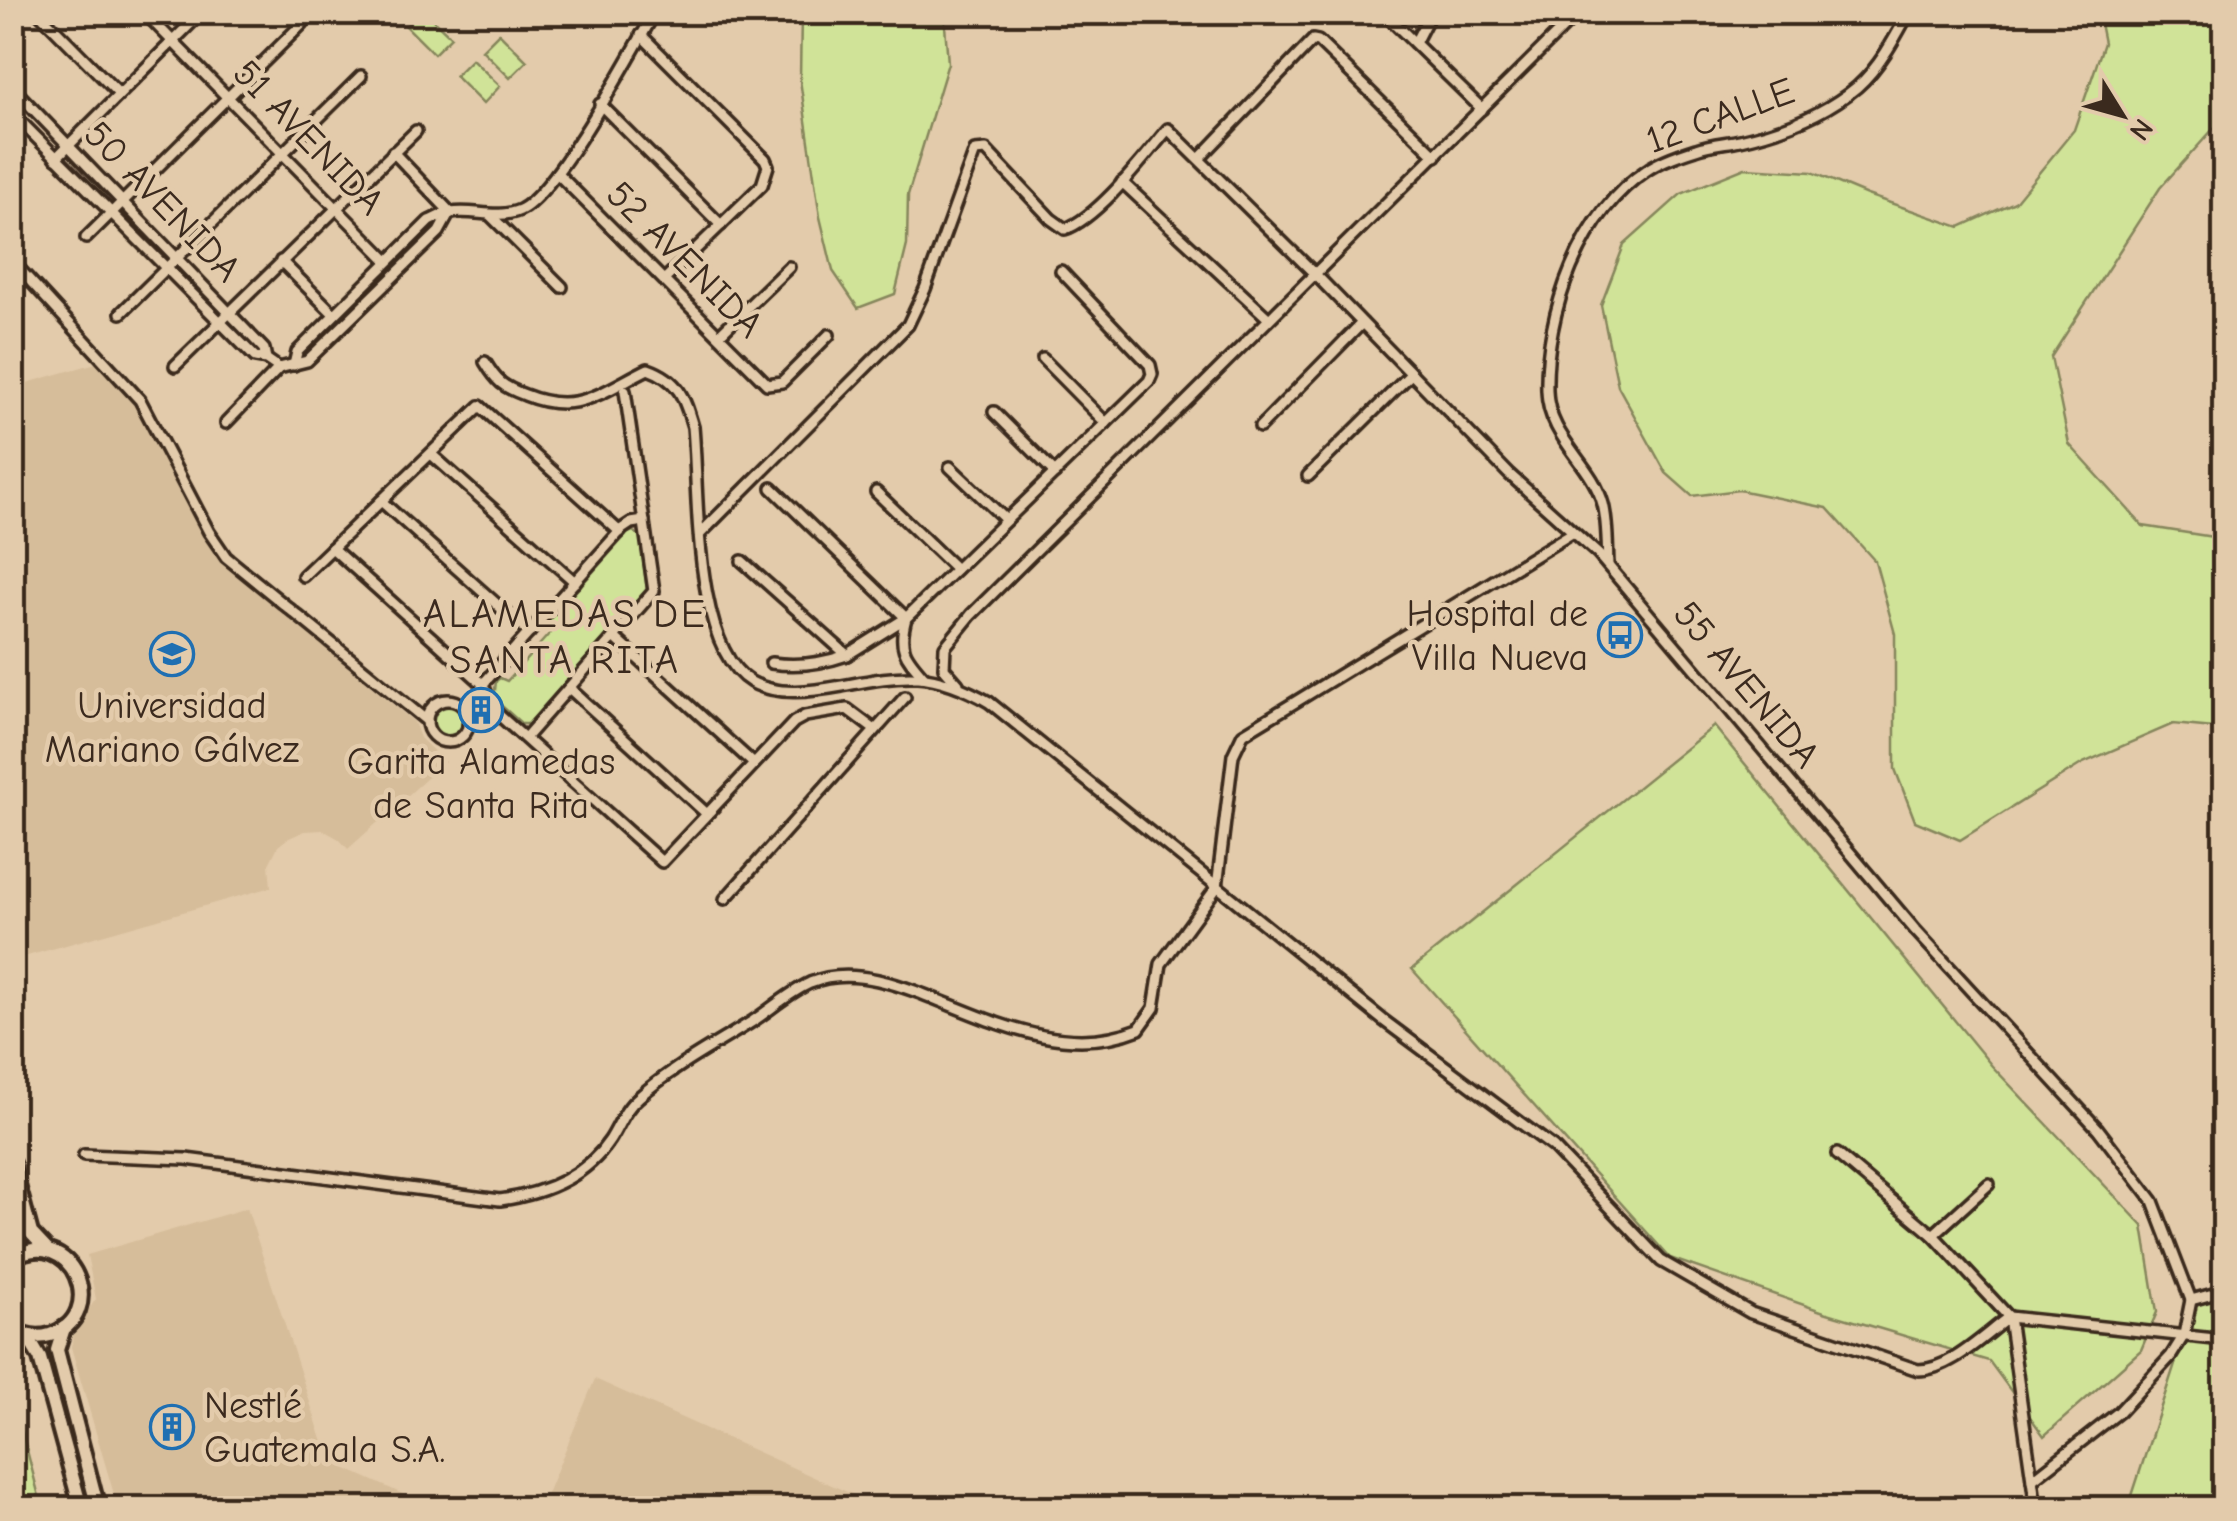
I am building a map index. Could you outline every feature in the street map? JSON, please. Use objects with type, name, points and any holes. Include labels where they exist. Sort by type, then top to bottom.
[{"type":"main road","points":[[12,1163],[32,1233],[48,1251],[68,1262],[79,1280],[78,1310],[64,1328],[57,1350],[98,1508]]},
{"type":"main road","points":[[12,1221],[16,1234],[12,1256]]},
{"type":"main road","points":[[12,1256],[28,1250],[48,1251]]},
{"type":"main road","points":[[12,1329],[27,1336],[47,1336],[64,1328]]},
{"type":"main road","points":[[27,1336],[40,1358],[81,1508]]},
{"type":"street","points":[[38,12],[119,94]]},
{"type":"street","name":"51 AVENIDA","points":[[144,12],[388,261]]},
{"type":"street","points":[[56,158],[202,12]]},
{"type":"street","points":[[294,365],[297,352],[429,221],[450,212],[490,215],[526,207],[558,173],[655,12]]},
{"type":"street","points":[[1383,12],[1482,109]]},
{"type":"street","points":[[1414,43],[1432,12]]},
{"type":"street","points":[[1579,12],[971,615],[947,643],[942,659],[944,668],[958,684],[989,702],[1425,1052],[1553,1147],[1662,1261],[1752,1313],[1918,1370],[1934,1368],[2010,1318],[2224,1340]]},
{"type":"street","name":"12 CALLE","points":[[1608,568],[1603,503],[1548,412],[1553,330],[1586,236],[1622,192],[1648,169],[1698,148],[1784,128],[1859,85],[1888,48],[1909,12]]},
{"type":"street","points":[[86,238],[303,24]]},
{"type":"street","points":[[642,35],[765,159],[768,170],[762,185],[664,280]]},
{"type":"street","points":[[1199,159],[1313,40],[1318,40],[1436,156]]},
{"type":"street","points":[[121,313],[361,76]]},
{"type":"street","name":"50 AVENIDA","points":[[12,87],[264,349],[266,359]]},
{"type":"street","points":[[600,104],[722,225]]},
{"type":"street","name":"50 AVENIDA","points":[[12,112],[255,357],[278,368]]},
{"type":"street","name":"55 AVENIDA","points":[[1122,182],[1168,129],[1509,474],[1598,554],[1929,945],[2130,1167],[2154,1201],[2191,1300]]},
{"type":"street","points":[[175,366],[416,130]]},
{"type":"street","points":[[700,534],[908,325],[976,150],[986,150],[1051,220],[1065,229],[1076,226],[1122,182],[1269,319]]},
{"type":"street","points":[[393,152],[450,212]]},
{"type":"street","name":"52 AVENIDA","points":[[558,173],[770,385],[782,382],[829,336]]},
{"type":"street","points":[[226,423],[278,368],[307,362],[439,232],[450,212]]},
{"type":"street","points":[[490,215],[562,287]]},
{"type":"street","points":[[12,261],[140,400],[226,557],[426,721],[431,734],[449,742],[461,737],[468,725],[495,710]]},
{"type":"street","points":[[281,261],[334,314]]},
{"type":"street","points":[[719,335],[789,267]]},
{"type":"street","points":[[771,664],[795,667],[846,656],[906,618],[1150,381],[1150,365],[1060,272]]},
{"type":"street","points":[[1260,427],[1362,324]]},
{"type":"street","points":[[1043,358],[1106,423]]},
{"type":"street","points":[[486,362],[499,385],[550,405],[574,405],[648,369],[670,378],[693,427],[706,594],[726,656],[751,682],[805,692],[904,674],[958,684]]},
{"type":"street","points":[[1308,476],[1411,374]]},
{"type":"street","points":[[525,738],[654,591],[625,392]]},
{"type":"street","points":[[304,576],[482,406],[620,532]]},
{"type":"street","points":[[994,412],[1054,472]]},
{"type":"street","points":[[431,454],[574,582]]},
{"type":"street","points":[[950,467],[1006,520]]},
{"type":"street","points":[[772,488],[906,618]]},
{"type":"street","points":[[876,492],[956,568]]},
{"type":"street","points":[[381,501],[529,633]]},
{"type":"street","points":[[404,704],[431,708],[447,700],[463,707],[476,701],[484,684],[620,532],[631,523],[644,521]]},
{"type":"street","points":[[84,1155],[186,1158],[500,1200],[555,1186],[581,1171],[609,1142],[637,1098],[810,984],[844,978],[874,980],[1012,1030],[1054,1040],[1082,1041],[1139,1029],[1154,1008],[1160,964],[1217,887],[1233,755],[1242,734],[1572,534]]},
{"type":"street","points":[[332,548],[484,684],[495,710],[662,862],[802,717],[849,709],[875,730]]},
{"type":"street","points":[[742,561],[846,656]]},
{"type":"street","points":[[906,618],[900,638],[904,650],[926,678]]},
{"type":"street","points":[[614,638],[754,764]]},
{"type":"street","points":[[569,688],[707,814]]},
{"type":"street","points":[[724,899],[905,697]]},
{"type":"street","points":[[463,707],[468,725]]},
{"type":"street","points":[[426,721],[431,708]]},
{"type":"street","points":[[1837,1154],[1933,1235],[2010,1318],[2036,1508]]},
{"type":"street","points":[[1933,1235],[1988,1184]]},
{"type":"street","points":[[2032,1480],[2119,1412],[2171,1356],[2184,1335],[2191,1300],[2224,1291]]},
{"type":"shaded area","name":"Universidad Mariano Gálvez","points":[[96,363],[140,411],[223,563],[414,722],[420,738],[445,762],[348,849],[323,830],[305,831],[287,839],[278,846],[269,864],[271,887],[13,960],[13,387]]},
{"type":"shaded area","points":[[247,1208],[329,1461],[434,1508],[118,1508],[71,1347],[74,1330],[96,1299],[87,1255]]},
{"type":"shaded area","points":[[595,1379],[883,1508],[541,1508]]},
{"type":"green space","points":[[420,12],[451,37],[434,54],[406,26]]},
{"type":"green space","points":[[801,13],[944,13],[948,63],[908,195],[907,245],[895,294],[858,308],[833,271],[820,217],[800,80]]},
{"type":"green space","points":[[2098,13],[2224,13],[2224,117],[2160,188],[2051,357],[2069,444],[2143,526],[2224,542],[2224,729],[2173,724],[2083,763],[1960,840],[1915,821],[1895,769],[1895,634],[1875,561],[1827,508],[1739,490],[1692,496],[1666,473],[1618,386],[1601,305],[1624,245],[1681,194],[1745,168],[1812,172],[1960,227],[2015,202],[2074,130],[2104,43]]},
{"type":"green space","points":[[499,33],[527,61],[510,78],[482,50]]},
{"type":"green space","points":[[472,59],[500,86],[483,104],[455,76]]},
{"type":"green space","points":[[633,531],[640,536],[647,590],[528,724],[522,724],[494,699],[496,681],[507,681],[550,633],[548,622]]},
{"type":"green space","points":[[447,705],[458,710],[463,721],[458,732],[447,737],[436,732],[431,721],[436,710]]},
{"type":"green space","points":[[1714,726],[1992,1066],[2143,1226],[2157,1312],[2141,1350],[2044,1436],[1989,1361],[1824,1312],[1670,1258],[1412,969]]},
{"type":"green space","points":[[2224,1294],[2224,1508],[2128,1508],[2196,1299]]},
{"type":"green space","points":[[13,1397],[42,1508],[13,1508]]},
{"type":"place","name":"Hospital de Villa Nueva","points":[[1620,635]]},
{"type":"place","name":"Universidad Mariano Gálvez","points":[[172,654]]},
{"type":"place","name":"Garita Alamedas de Santa Rita","points":[[481,710]]},
{"type":"place","name":"Nestlé Guatemala S.A.","points":[[172,1427]]},
{"type":"district","name":"ALAMEDAS DE SANTA RITA","points":[[565,636]]}]
